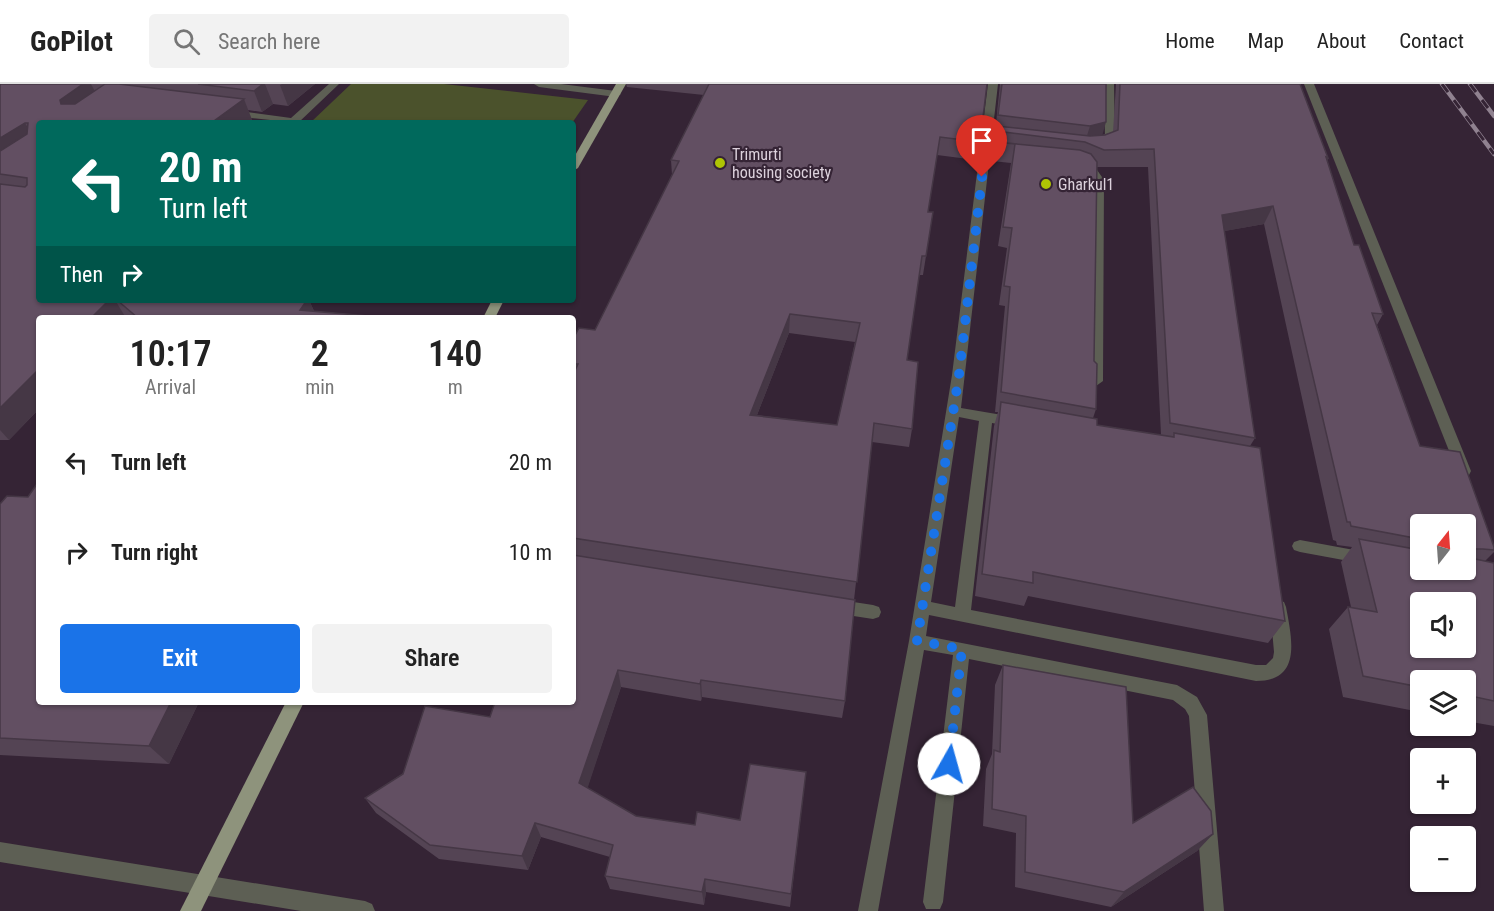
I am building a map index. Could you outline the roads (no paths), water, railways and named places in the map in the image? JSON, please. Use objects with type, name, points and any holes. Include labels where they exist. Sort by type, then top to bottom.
[{"type":"main road","points":[[576,163],[618,89]]},
{"type":"main road","points":[[190,911],[294,705]]},
{"type":"street","points":[[294,120],[334,84]]},
{"type":"street","points":[[539,84],[618,89]]},
{"type":"street","points":[[868,911],[917,641],[959,375],[992,138],[993,84]]},
{"type":"street","points":[[1092,148],[1108,144],[1110,138],[1109,84]]},
{"type":"street","points":[[1309,84],[1468,483]]},
{"type":"street","points":[[222,111],[279,120]]},
{"type":"street","points":[[1076,164],[1091,169],[1099,180],[1096,381]]},
{"type":"street","points":[[952,411],[1032,425]]},
{"type":"street","points":[[962,614],[986,417]]},
{"type":"street","points":[[1300,546],[1377,560]]},
{"type":"street","points":[[922,607],[1256,673],[1270,673],[1281,662],[1284,646],[1275,588]]},
{"type":"street","points":[[816,603],[873,612]]},
{"type":"street","points":[[917,641],[1177,693],[1191,703],[1198,715],[1214,911]]},
{"type":"street","points":[[933,902],[962,649]]},
{"type":"street","points":[[0,852],[365,911]]},
{"type":"railway","points":[[1442,84],[1494,154]]},
{"type":"railway","points":[[1470,84],[1494,116]]},
{"type":"place","name":"Trimurti housing society","points":[[720,163]]},
{"type":"place","name":"Gharkul1","points":[[1046,184]]}]
